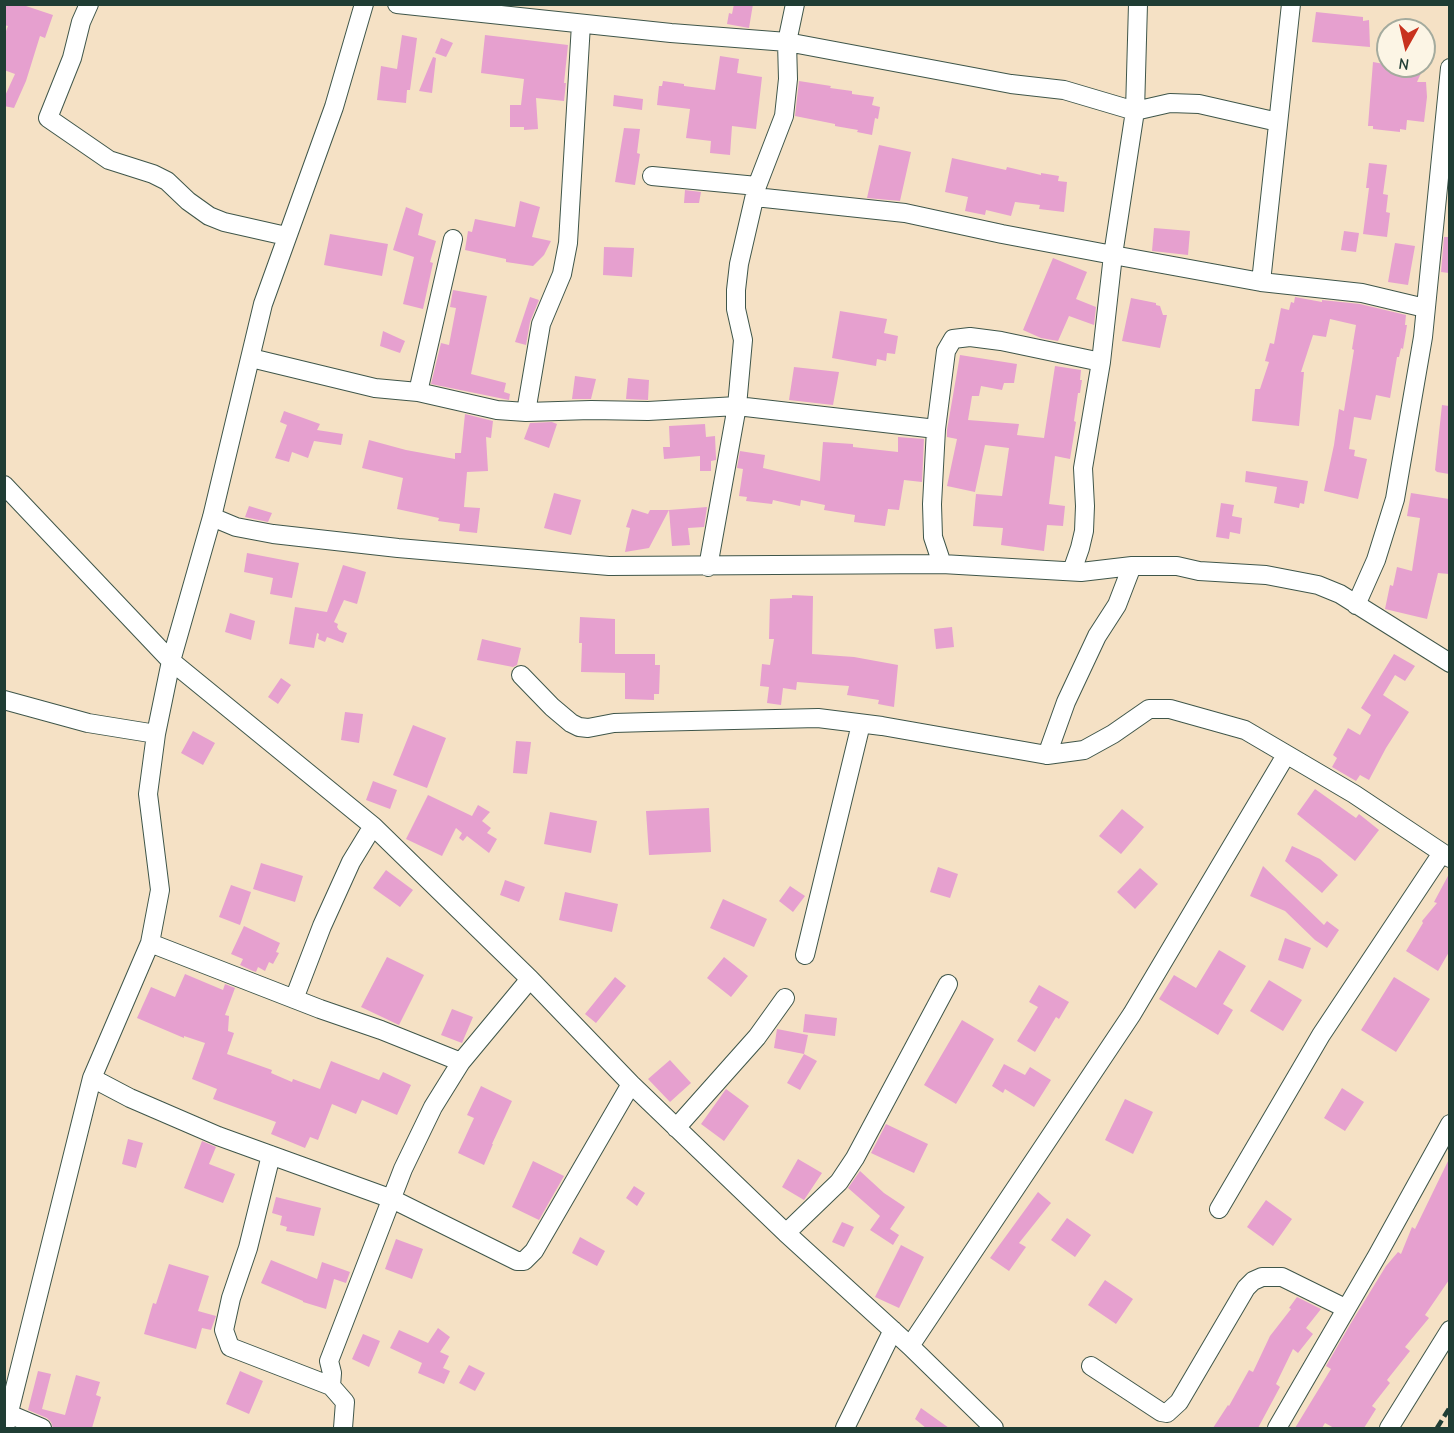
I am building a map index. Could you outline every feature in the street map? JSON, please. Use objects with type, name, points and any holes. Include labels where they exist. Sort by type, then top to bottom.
[{"type":"street","points":[[89,4],[81,22],[72,58],[48,118],[109,160],[153,174],[167,181],[188,201],[209,216],[231,224],[286,237]]},
{"type":"street","points":[[42,1428],[7,1421],[92,1078],[150,943],[160,890],[148,803],[156,734],[171,662],[212,517],[263,304],[334,107],[364,4]]},
{"type":"street","points":[[397,4],[581,24],[787,42],[1011,84],[1064,90],[1135,111],[1170,103],[1199,104],[1278,122]]},
{"type":"street","points":[[708,567],[737,406],[743,340],[736,309],[739,264],[756,192],[784,116],[788,79],[787,42],[795,4]]},
{"type":"street","points":[[1072,571],[1084,531],[1083,468],[1101,362],[1113,255],[1135,111],[1138,4]]},
{"type":"street","points":[[1261,282],[1291,4]]},
{"type":"street","points":[[526,412],[541,324],[562,274],[568,243],[581,24]]},
{"type":"street","points":[[1356,605],[1376,560],[1395,499],[1422,337],[1449,68]]},
{"type":"street","points":[[652,176],[905,213],[1113,255],[1261,282],[1362,293],[1425,308]]},
{"type":"street","points":[[418,392],[453,239]]},
{"type":"street","points":[[942,564],[933,537],[932,523],[936,429],[946,351],[953,339],[970,337],[1001,341],[1101,362]]},
{"type":"street","points":[[251,358],[375,388],[418,392],[497,410],[526,412],[648,411],[737,406],[936,429]]},
{"type":"street","points":[[6,488],[171,662],[373,826],[530,979],[676,1128],[786,1233],[910,1346],[994,1428]]},
{"type":"street","points":[[212,517],[236,527],[273,534],[398,548],[609,566],[942,564],[1072,571],[1094,571],[1132,566],[1177,566],[1199,571],[1278,577],[1318,585],[1340,594],[1449,663]]},
{"type":"street","points":[[1047,755],[1066,702],[1097,636],[1118,605],[1132,566]]},
{"type":"street","points":[[521,675],[552,707],[579,727],[588,728],[614,723],[818,718],[1047,755],[1084,750],[1113,734],[1149,709],[1170,709],[1245,730],[1354,794],[1446,856],[1321,1035],[1219,1209]]},
{"type":"street","points":[[4,700],[88,723],[156,734]]},
{"type":"street","points":[[805,955],[861,724]]},
{"type":"street","points":[[910,1346],[1132,1014],[1286,756]]},
{"type":"street","points":[[294,999],[322,926],[351,862],[373,826]]},
{"type":"street","points":[[150,943],[461,1062]]},
{"type":"street","points":[[331,1386],[332,1373],[329,1361],[414,1144],[433,1107],[461,1062],[530,979]]},
{"type":"street","points":[[786,1233],[839,1182],[855,1158],[948,984]]},
{"type":"street","points":[[676,1128],[758,1037],[785,998]]},
{"type":"street","points":[[92,1078],[130,1098],[218,1136],[392,1199],[510,1258],[524,1261],[534,1251],[631,1084]]},
{"type":"street","points":[[1277,1428],[1377,1256],[1449,1124]]},
{"type":"street","points":[[271,1155],[248,1248],[224,1330],[230,1347],[331,1386],[345,1402],[344,1428]]},
{"type":"street","points":[[1091,1366],[1161,1412],[1167,1413],[1179,1402],[1252,1281],[1262,1277],[1282,1277],[1345,1308]]},
{"type":"street","points":[[845,1428],[893,1330]]},
{"type":"street","points":[[1389,1428],[1449,1330]]},
{"type":"building","points":[[4,4],[20,4],[53,15],[45,38],[40,36],[26,81],[14,108],[4,106],[4,98],[15,74],[4,70],[4,36],[8,26],[4,25]]},
{"type":"building","points":[[734,4],[753,4],[749,28],[727,24]]},
{"type":"building","points":[[1316,12],[1363,17],[1363,21],[1369,20],[1370,47],[1312,42]]},
{"type":"building","points":[[402,35],[417,38],[406,103],[377,100],[381,66],[397,69]]},
{"type":"building","points":[[485,35],[568,45],[564,101],[536,98],[538,129],[524,130],[524,127],[510,127],[510,105],[521,105],[524,79],[481,73]]},
{"type":"building","points":[[441,38],[453,43],[446,57],[435,53]]},
{"type":"building","points":[[720,56],[739,59],[737,73],[762,77],[756,129],[732,126],[730,155],[710,153],[711,141],[686,138],[690,109],[657,105],[659,86],[662,86],[663,81],[715,90]]},
{"type":"building","points":[[433,57],[436,58],[432,93],[419,91]]},
{"type":"building","points":[[1373,62],[1376,63],[1376,78],[1419,78],[1417,82],[1426,82],[1424,122],[1407,120],[1406,130],[1400,129],[1400,132],[1373,129],[1373,126],[1368,126]]},
{"type":"building","points":[[799,81],[874,97],[872,105],[880,107],[872,135],[835,126],[835,124],[795,116]]},
{"type":"building","points":[[614,95],[643,99],[642,110],[613,106]]},
{"type":"building","points":[[624,128],[640,129],[637,153],[640,154],[635,185],[615,182]]},
{"type":"building","points":[[879,145],[911,152],[900,201],[867,198]]},
{"type":"building","points":[[952,158],[1006,170],[1007,167],[1041,175],[1041,173],[1059,176],[1058,181],[1067,182],[1064,212],[1039,209],[1040,205],[1015,202],[1011,216],[986,210],[985,215],[965,211],[968,197],[945,192]]},
{"type":"building","points":[[1369,163],[1387,165],[1383,194],[1388,195],[1386,212],[1390,213],[1387,237],[1363,234],[1369,188],[1366,188]]},
{"type":"building","points":[[685,190],[701,192],[699,203],[684,203]]},
{"type":"building","points":[[520,201],[540,207],[532,237],[551,241],[544,255],[533,266],[506,262],[506,259],[465,250],[468,231],[472,232],[475,219],[515,227]]},
{"type":"building","points":[[406,207],[423,214],[418,235],[436,241],[430,262],[433,263],[423,309],[403,304],[414,257],[393,250]]},
{"type":"building","points":[[1154,228],[1190,231],[1188,255],[1152,251]]},
{"type":"building","points":[[1344,231],[1359,233],[1356,252],[1341,250]]},
{"type":"building","points":[[330,234],[388,244],[382,276],[324,265]]},
{"type":"building","points":[[1444,237],[1449,237],[1449,273],[1441,272]]},
{"type":"building","points":[[1395,243],[1415,246],[1408,285],[1388,282]]},
{"type":"building","points":[[604,247],[634,248],[632,277],[603,275]]},
{"type":"building","points":[[1053,258],[1087,272],[1076,299],[1096,307],[1094,325],[1069,316],[1058,341],[1041,338],[1023,330]]},
{"type":"building","points":[[453,290],[487,296],[471,374],[506,383],[504,392],[510,394],[509,400],[431,384],[441,343],[449,345],[456,308],[450,307]]},
{"type":"building","points":[[530,297],[539,300],[530,322],[526,345],[515,342]]},
{"type":"building","points":[[1295,297],[1322,302],[1322,300],[1360,304],[1406,315],[1405,325],[1407,325],[1403,349],[1401,348],[1399,357],[1397,357],[1390,398],[1376,395],[1371,420],[1354,417],[1349,449],[1355,450],[1354,456],[1367,459],[1358,499],[1324,491],[1339,409],[1344,411],[1356,325],[1330,319],[1326,337],[1313,335],[1301,372],[1304,372],[1299,426],[1252,421],[1255,389],[1260,389],[1269,362],[1265,361],[1270,343],[1274,344],[1281,308],[1289,310]]},
{"type":"building","points":[[1131,298],[1156,303],[1160,306],[1163,315],[1167,315],[1160,348],[1122,341]]},
{"type":"building","points":[[840,311],[887,319],[884,333],[898,336],[895,354],[887,353],[886,361],[877,359],[876,366],[832,358]]},
{"type":"building","points":[[383,331],[405,341],[400,353],[380,346]]},
{"type":"building","points":[[960,355],[1017,364],[1014,383],[1004,383],[1002,390],[981,386],[979,396],[972,396],[968,420],[1019,424],[1017,435],[1044,438],[1055,366],[1081,370],[1080,380],[1082,380],[1080,393],[1078,393],[1070,459],[1055,456],[1049,504],[1065,506],[1063,526],[1047,525],[1044,551],[1001,545],[1003,528],[973,526],[976,494],[1002,496],[1009,448],[985,445],[975,492],[947,486],[957,439],[947,437],[947,430]]},
{"type":"building","points":[[794,367],[839,372],[833,405],[789,400]]},
{"type":"building","points":[[575,376],[596,379],[591,399],[572,399]]},
{"type":"building","points":[[628,378],[649,380],[648,400],[626,399]]},
{"type":"building","points":[[1442,405],[1449,406],[1449,474],[1435,470]]},
{"type":"building","points":[[284,411],[320,424],[317,430],[343,434],[341,445],[314,441],[308,458],[292,452],[289,462],[275,458],[287,425],[280,422]]},
{"type":"building","points":[[465,414],[493,421],[491,438],[486,437],[488,471],[467,472],[464,507],[480,508],[477,533],[459,531],[460,524],[438,521],[439,518],[397,509],[403,478],[362,468],[369,440],[455,459],[455,453],[461,453]]},
{"type":"building","points":[[552,422],[557,424],[549,448],[524,439],[530,423]]},
{"type":"building","points":[[705,424],[706,437],[715,436],[716,460],[711,461],[711,471],[700,471],[700,456],[664,459],[663,447],[670,447],[669,426]]},
{"type":"building","points":[[898,437],[924,439],[922,482],[904,480],[899,510],[888,509],[885,526],[854,522],[855,515],[824,510],[825,505],[801,500],[800,506],[773,500],[772,504],[746,501],[747,497],[739,496],[743,469],[737,468],[740,451],[765,455],[763,468],[820,481],[823,442],[853,444],[853,447],[898,452]]},
{"type":"building","points":[[1246,471],[1308,481],[1304,504],[1300,503],[1299,508],[1274,503],[1277,487],[1245,482]]},
{"type":"building","points":[[554,493],[581,500],[571,535],[544,528]]},
{"type":"building","points":[[1411,493],[1449,499],[1449,574],[1438,573],[1427,619],[1385,609],[1397,567],[1412,571],[1420,518],[1407,516]]},
{"type":"building","points":[[1221,503],[1234,505],[1232,516],[1242,518],[1240,534],[1230,532],[1229,539],[1216,537]]},
{"type":"building","points":[[249,506],[272,513],[268,522],[245,517]]},
{"type":"building","points":[[707,507],[704,527],[688,528],[690,545],[672,546],[669,510]]},
{"type":"building","points":[[632,509],[648,514],[650,510],[669,510],[649,548],[625,552],[630,528],[626,527]]},
{"type":"building","points":[[247,553],[299,563],[292,598],[270,594],[273,578],[244,572]]},
{"type":"building","points":[[343,565],[366,572],[357,604],[344,600],[334,622],[338,624],[339,630],[347,633],[343,643],[327,637],[325,642],[318,639],[319,634],[317,633],[314,648],[289,644],[295,607],[327,612]]},
{"type":"building","points":[[792,595],[813,596],[812,654],[854,657],[898,665],[894,707],[878,704],[879,700],[847,695],[849,686],[797,682],[796,690],[783,688],[781,705],[767,703],[769,687],[760,686],[762,664],[770,665],[774,639],[769,639],[770,599],[792,598]]},
{"type":"building","points":[[230,613],[255,621],[251,640],[225,632]]},
{"type":"building","points":[[580,617],[615,619],[615,654],[655,654],[655,665],[660,665],[659,694],[654,694],[654,700],[625,699],[625,673],[581,672]]},
{"type":"building","points":[[952,627],[954,647],[936,649],[934,629]]},
{"type":"building","points":[[482,639],[521,648],[517,665],[513,667],[477,660]]},
{"type":"building","points":[[1394,654],[1415,666],[1405,681],[1395,675],[1383,695],[1409,712],[1369,780],[1360,775],[1356,781],[1332,767],[1337,758],[1333,755],[1348,728],[1360,735],[1371,715],[1361,708]]},
{"type":"building","points":[[281,678],[291,685],[278,704],[268,697]]},
{"type":"building","points":[[345,712],[363,714],[359,743],[341,740]]},
{"type":"building","points":[[413,725],[446,738],[427,788],[393,775]]},
{"type":"building","points":[[193,731],[215,743],[203,765],[181,753]]},
{"type":"building","points":[[516,741],[531,742],[527,774],[513,773]]},
{"type":"building","points":[[373,781],[397,790],[390,809],[366,800]]},
{"type":"building","points":[[1315,789],[1356,818],[1359,814],[1379,830],[1355,861],[1297,814]]},
{"type":"building","points":[[428,795],[472,816],[478,805],[490,812],[482,821],[491,828],[487,833],[497,839],[489,853],[467,836],[463,841],[459,838],[462,833],[456,828],[442,856],[406,839]]},
{"type":"building","points":[[709,808],[711,852],[649,855],[646,811]]},
{"type":"building","points":[[1122,809],[1144,827],[1121,854],[1099,836]]},
{"type":"building","points":[[550,812],[597,821],[591,853],[544,844]]},
{"type":"building","points":[[1292,846],[1320,859],[1338,875],[1322,893],[1285,861]]},
{"type":"building","points":[[261,863],[303,876],[295,902],[253,889]]},
{"type":"building","points":[[1263,866],[1324,925],[1327,921],[1339,930],[1327,948],[1315,940],[1285,911],[1250,896]]},
{"type":"building","points":[[938,867],[958,874],[950,898],[930,892]]},
{"type":"building","points":[[1140,868],[1158,884],[1135,909],[1117,892]]},
{"type":"building","points":[[386,870],[413,890],[400,907],[373,888]]},
{"type":"building","points":[[1449,874],[1449,952],[1438,971],[1406,951],[1423,923],[1422,921],[1437,903],[1434,902]]},
{"type":"building","points":[[505,880],[525,887],[519,902],[500,895]]},
{"type":"building","points":[[231,885],[251,892],[240,925],[219,917]]},
{"type":"building","points":[[790,886],[805,896],[793,912],[779,901]]},
{"type":"building","points":[[565,892],[618,904],[612,932],[559,920]]},
{"type":"building","points":[[723,899],[767,919],[754,947],[710,928]]},
{"type":"building","points":[[244,926],[280,943],[276,952],[279,953],[273,964],[269,962],[265,971],[258,967],[256,972],[240,965],[243,959],[231,954]]},
{"type":"building","points":[[1285,938],[1311,948],[1303,969],[1278,960]]},
{"type":"building","points":[[1219,950],[1246,966],[1223,1004],[1233,1010],[1218,1035],[1159,999],[1174,975],[1196,988]]},
{"type":"building","points":[[387,957],[424,975],[399,1025],[361,1007]]},
{"type":"building","points":[[724,957],[748,976],[731,997],[707,978]]},
{"type":"building","points":[[185,974],[223,990],[225,984],[235,988],[225,1015],[229,1016],[228,1031],[234,1033],[227,1054],[272,1070],[271,1073],[292,1082],[293,1079],[320,1089],[331,1061],[379,1080],[383,1072],[411,1085],[397,1115],[362,1100],[356,1114],[332,1104],[318,1140],[310,1137],[305,1148],[271,1134],[276,1122],[213,1099],[217,1089],[192,1079],[205,1043],[184,1036],[184,1038],[137,1018],[151,987],[175,997]]},
{"type":"building","points":[[615,977],[626,986],[596,1023],[585,1014]]},
{"type":"building","points":[[1394,977],[1430,999],[1396,1052],[1361,1030]]},
{"type":"building","points":[[1269,980],[1302,1000],[1283,1031],[1250,1011]]},
{"type":"building","points":[[1039,985],[1069,1002],[1059,1019],[1056,1017],[1035,1052],[1017,1041],[1038,1007],[1029,1002]]},
{"type":"building","points":[[452,1009],[473,1017],[462,1043],[441,1035]]},
{"type":"building","points":[[805,1014],[837,1018],[835,1036],[803,1032]]},
{"type":"building","points":[[962,1020],[994,1039],[956,1104],[924,1085]]},
{"type":"building","points":[[777,1029],[808,1035],[804,1054],[774,1048]]},
{"type":"building","points":[[804,1054],[817,1061],[800,1090],[787,1083]]},
{"type":"building","points":[[670,1060],[691,1083],[670,1102],[648,1079]]},
{"type":"building","points":[[1004,1064],[1025,1075],[1030,1067],[1051,1080],[1034,1107],[1005,1089],[1003,1093],[992,1086]]},
{"type":"building","points":[[481,1086],[512,1101],[484,1165],[458,1153],[474,1118],[467,1115]]},
{"type":"building","points":[[1342,1088],[1364,1102],[1345,1131],[1324,1118]]},
{"type":"building","points":[[726,1089],[749,1106],[724,1141],[701,1124]]},
{"type":"building","points":[[1125,1099],[1153,1112],[1133,1154],[1105,1140]]},
{"type":"building","points":[[886,1124],[928,1144],[914,1173],[871,1153]]},
{"type":"building","points":[[128,1139],[143,1143],[136,1168],[122,1164]]},
{"type":"building","points":[[202,1141],[216,1147],[209,1164],[235,1174],[223,1203],[184,1188]]},
{"type":"building","points":[[798,1159],[822,1173],[804,1200],[782,1187]]},
{"type":"building","points":[[1449,1159],[1449,1280],[1425,1315],[1429,1318],[1405,1347],[1410,1351],[1387,1380],[1390,1383],[1372,1406],[1376,1409],[1364,1428],[1334,1428],[1325,1423],[1322,1428],[1295,1428],[1331,1369],[1326,1366],[1351,1323],[1386,1266],[1398,1252],[1401,1254],[1412,1227],[1415,1229]]},
{"type":"building","points":[[533,1161],[564,1176],[539,1220],[512,1207]]},
{"type":"building","points":[[860,1171],[884,1193],[905,1207],[890,1229],[899,1235],[893,1245],[870,1230],[880,1216],[848,1188]]},
{"type":"building","points":[[634,1186],[645,1193],[637,1206],[626,1198]]},
{"type":"building","points":[[1038,1192],[1051,1203],[1019,1243],[1026,1247],[1009,1271],[990,1258]]},
{"type":"building","points":[[276,1197],[321,1208],[314,1236],[286,1231],[287,1227],[280,1225],[282,1216],[272,1213]]},
{"type":"building","points":[[1266,1200],[1292,1219],[1273,1246],[1247,1227]]},
{"type":"building","points":[[1067,1218],[1091,1235],[1075,1257],[1051,1240]]},
{"type":"building","points":[[842,1222],[854,1227],[844,1247],[832,1242]]},
{"type":"building","points":[[580,1237],[605,1251],[597,1266],[572,1253]]},
{"type":"building","points":[[396,1239],[423,1249],[412,1279],[385,1269]]},
{"type":"building","points":[[901,1245],[924,1257],[899,1308],[875,1297]]},
{"type":"building","points":[[271,1260],[317,1279],[322,1262],[350,1272],[346,1283],[334,1279],[326,1309],[303,1302],[261,1283]]},
{"type":"building","points":[[169,1264],[209,1276],[198,1311],[216,1316],[211,1330],[202,1328],[196,1349],[144,1334],[153,1303],[156,1304]]},
{"type":"building","points":[[1105,1280],[1133,1299],[1116,1324],[1088,1305]]},
{"type":"building","points":[[1297,1297],[1321,1309],[1306,1328],[1313,1334],[1298,1353],[1293,1349],[1276,1384],[1280,1387],[1258,1428],[1213,1428],[1229,1406],[1249,1370],[1253,1372],[1270,1336],[1291,1309],[1289,1308]]},
{"type":"building","points":[[438,1328],[450,1337],[440,1352],[449,1356],[443,1368],[450,1371],[444,1384],[418,1373],[422,1363],[390,1348],[399,1330],[428,1343]]},
{"type":"building","points":[[363,1334],[380,1341],[369,1367],[352,1359]]},
{"type":"building","points":[[469,1365],[485,1373],[475,1391],[459,1383]]},
{"type":"building","points":[[38,1371],[51,1374],[42,1409],[65,1415],[76,1375],[100,1382],[96,1395],[101,1397],[92,1428],[53,1428],[47,1418],[28,1410]]},
{"type":"building","points":[[240,1371],[263,1381],[249,1414],[226,1404]]},
{"type":"building","points":[[921,1408],[949,1428],[926,1428],[915,1419]]},
{"type":"railway","points":[[1437,1428],[1450,1407]]}]
